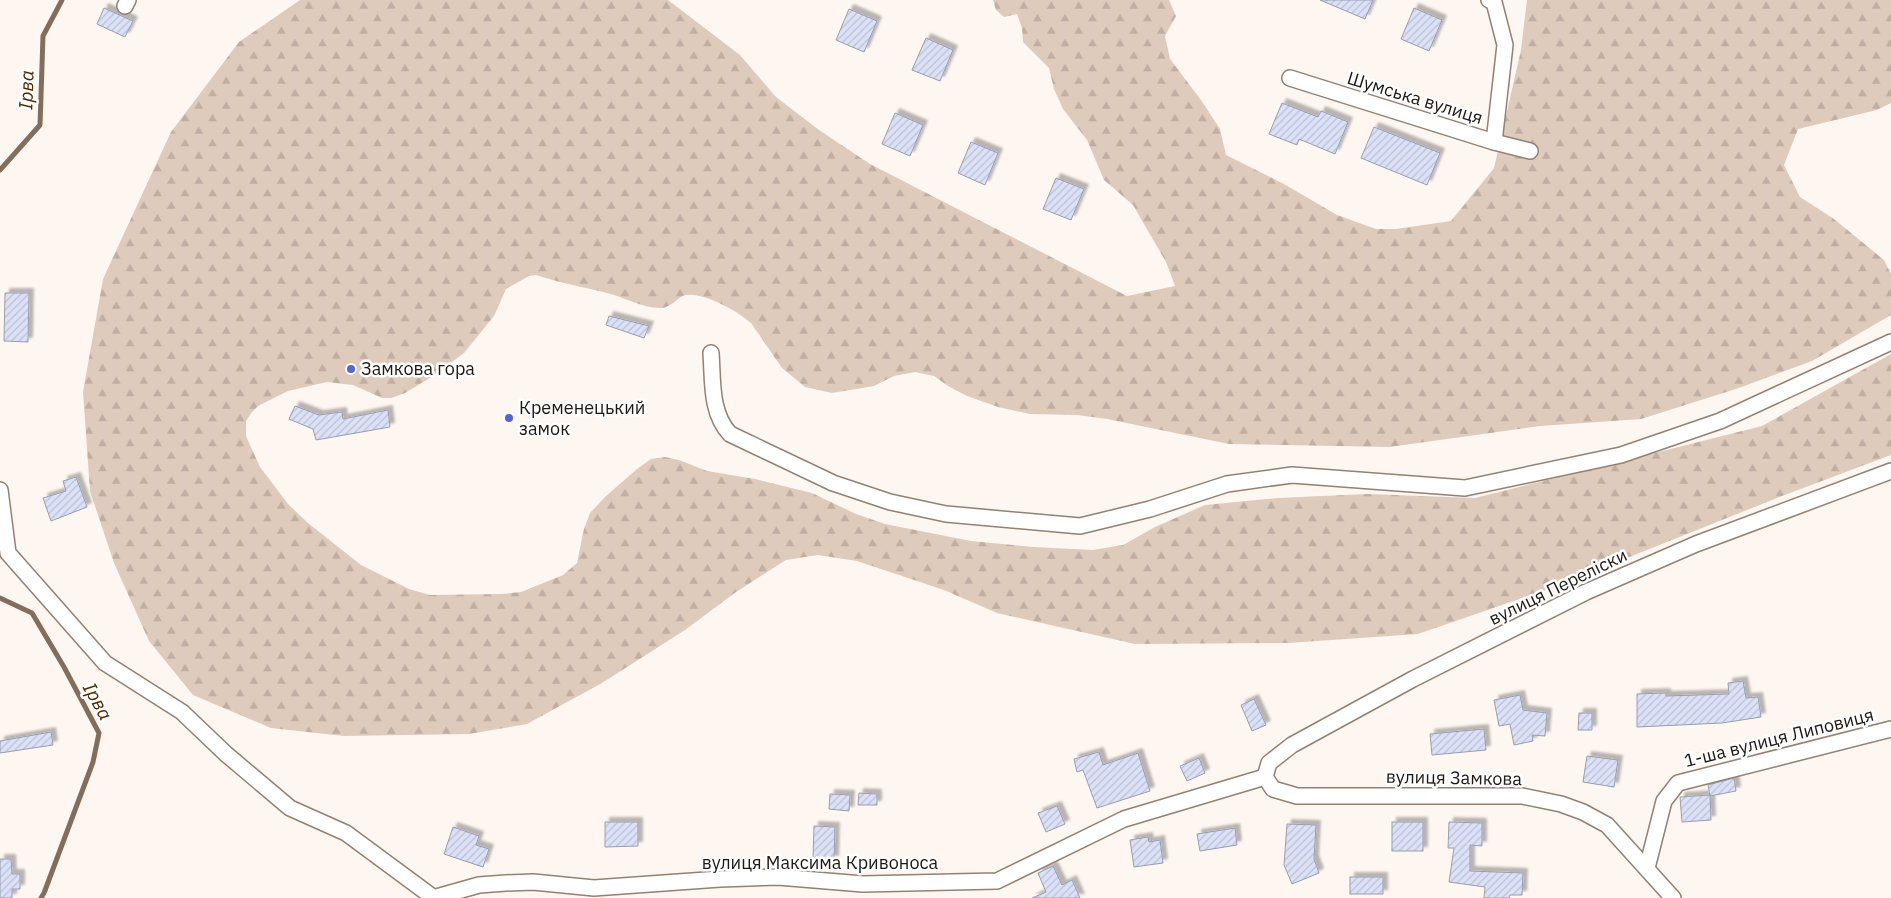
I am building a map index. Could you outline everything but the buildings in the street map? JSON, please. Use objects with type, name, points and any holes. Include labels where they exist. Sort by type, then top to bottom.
[{"type":"street","points":[[1489,0],[1494,2],[1505,45],[1494,142]]},
{"type":"street","name":"Шумська вулиця","points":[[1290,78],[1494,142],[1530,151]]},
{"type":"street","points":[[711,353],[716,410],[724,428],[730,434],[833,483],[890,502],[946,514],[1080,526],[1150,509],[1227,484],[1292,475],[1466,488],[1621,455],[1720,421],[1891,342]]},
{"type":"street","name":"вулиця Переліски","points":[[1265,777],[1269,763],[1292,745],[1413,679],[1586,592],[1696,544],[1891,471]]},
{"type":"street","name":"вулиця Максима Кривоноса","points":[[0,490],[8,553],[105,663],[182,712],[226,754],[290,808],[346,833],[434,898],[479,885],[533,882],[594,888],[778,877],[863,884],[997,880],[1124,819],[1265,777]]},
{"type":"street","name":"1-ша вулиця Липовиця","points":[[1647,868],[1664,801],[1678,783],[1891,729]]},
{"type":"street","name":"вулиця Замкова","points":[[1265,777],[1273,789],[1298,796],[1522,796],[1561,804],[1583,812],[1607,825],[1673,898]]},
{"type":"green space","points":[[300,0],[668,0],[740,55],[776,97],[819,130],[870,164],[1127,296],[1175,286],[1166,262],[1133,205],[1104,180],[1087,140],[1063,109],[1054,89],[1049,68],[1023,42],[1022,28],[1017,14],[1004,17],[996,10],[993,0],[1169,0],[1176,16],[1165,36],[1170,59],[1220,129],[1226,155],[1284,184],[1337,215],[1376,229],[1396,229],[1451,221],[1494,168],[1521,50],[1527,0],[1891,0],[1891,103],[1877,110],[1798,129],[1784,165],[1800,197],[1834,219],[1884,260],[1891,274],[1891,315],[1812,361],[1736,389],[1641,419],[1540,426],[1389,447],[1229,444],[1107,419],[1077,415],[1030,414],[998,407],[967,396],[934,376],[915,372],[894,376],[874,386],[832,393],[805,387],[782,368],[751,323],[738,313],[711,299],[686,295],[666,307],[655,308],[607,293],[536,275],[529,276],[506,289],[494,316],[464,353],[433,376],[405,393],[391,398],[382,398],[353,385],[327,382],[288,391],[258,406],[246,421],[246,436],[260,467],[288,504],[308,523],[361,565],[409,589],[430,595],[502,594],[521,592],[563,575],[577,563],[584,529],[590,513],[637,469],[651,459],[665,457],[679,460],[707,471],[755,479],[812,493],[856,514],[885,524],[971,541],[1093,550],[1123,545],[1155,527],[1205,505],[1278,498],[1368,494],[1475,498],[1762,426],[1891,354],[1891,455],[1777,498],[1557,586],[1418,634],[1288,643],[1135,644],[997,613],[944,590],[857,561],[818,555],[786,560],[736,592],[685,630],[602,683],[527,724],[469,734],[344,736],[271,728],[193,695],[149,641],[114,563],[90,491],[83,392],[103,279],[171,132],[239,42]]},
{"type":"waterway","name":"Ірва","points":[[0,170],[40,125],[43,36],[62,0]]},
{"type":"waterway","name":"Ірва","points":[[0,598],[32,613],[64,667],[99,733],[93,762],[41,898]]},
{"type":"place","name":"Замкова гора","points":[[351,369]]},
{"type":"place","name":"Кременецький замок","points":[[509,418]]}]
